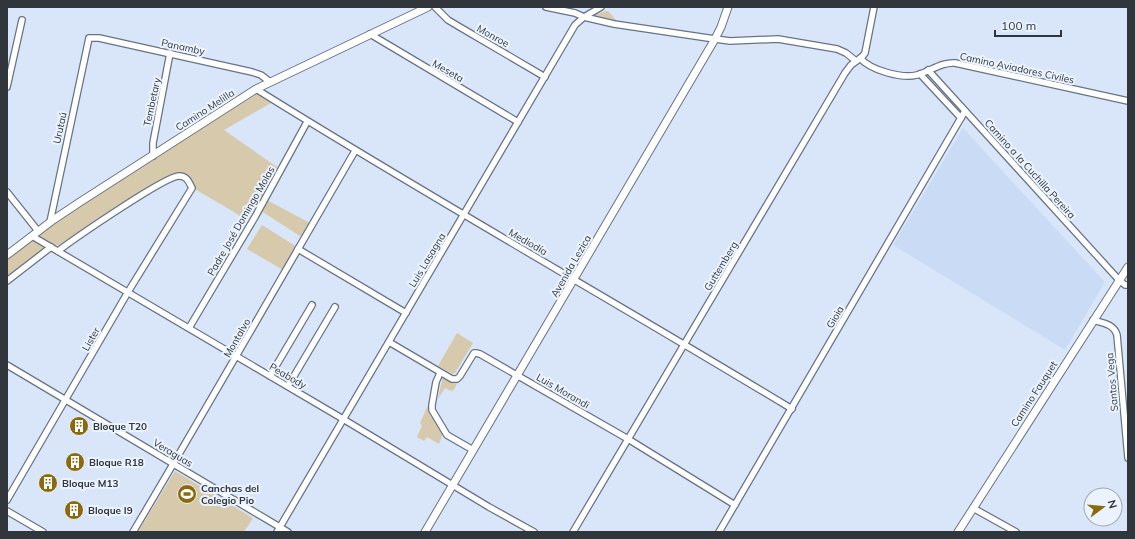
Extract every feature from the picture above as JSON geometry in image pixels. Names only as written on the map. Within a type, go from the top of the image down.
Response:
[{"type":"street","name":"Camino Melilla","points":[[7,254],[50,222],[256,89],[428,7]]},
{"type":"street","name":"Monroe","points":[[435,7],[448,20],[545,76]]},
{"type":"street","name":"Camino Aviadores Civiles","points":[[546,7],[575,13],[584,17],[614,24],[715,39],[736,42],[778,39],[836,49],[858,59],[867,65],[883,71],[908,76],[920,74],[945,63],[955,63],[1128,101]]},
{"type":"street","name":"Luis Lasagna","points":[[278,529],[575,26],[584,17],[601,7]]},
{"type":"street","name":"Avenida Lezica","points":[[425,532],[715,39],[728,7]]},
{"type":"street","name":"Guttemberg","points":[[573,532],[845,73],[850,65],[858,59],[866,49],[874,7]]},
{"type":"street","points":[[7,88],[22,20]]},
{"type":"street","name":"Meseta","points":[[370,34],[518,122]]},
{"type":"street","name":"Panamby","points":[[89,38],[99,38],[252,72],[261,75],[270,82]]},
{"type":"street","name":"Urutaú","points":[[50,222],[89,38]]},
{"type":"street","name":"Tembetary","points":[[153,156],[153,142],[170,53]]},
{"type":"street","name":"Camino a la Cuchilla Pereira","points":[[928,70],[1119,280],[1128,285]]},
{"type":"street","points":[[920,74],[961,118]]},
{"type":"street","name":"Mediodía","points":[[256,89],[355,151],[575,279],[792,409]]},
{"type":"street","name":"Gioia","points":[[719,532],[965,111]]},
{"type":"street","name":"Padre José Domingo Molas","points":[[189,328],[255,217],[307,122]]},
{"type":"street","name":"Montalvo","points":[[133,532],[237,356],[355,151]]},
{"type":"street","name":"Lister","points":[[7,500],[66,401],[128,292],[192,188],[190,183],[184,177],[177,176],[160,184],[58,251]]},
{"type":"street","points":[[7,192],[35,234]]},
{"type":"street","name":"Peabody","points":[[35,234],[58,251],[453,484],[489,507],[534,532]]},
{"type":"street","points":[[7,281],[52,247]]},
{"type":"street","points":[[298,250],[406,313]]},
{"type":"street","name":"Camino Fauquet","points":[[958,532],[1128,266]]},
{"type":"street","points":[[270,376],[312,305]]},
{"type":"street","points":[[288,386],[335,307]]},
{"type":"street","name":"Santos Vega","points":[[1093,320],[1112,327],[1117,335],[1128,458]]},
{"type":"street","name":"Luis Morandi","points":[[389,342],[452,379],[457,378],[476,352],[628,439],[735,505]]},
{"type":"street","name":"Veraguas","points":[[7,366],[174,464],[278,529],[288,532]]},
{"type":"street","points":[[440,373],[436,382],[432,410],[447,435],[473,450]]},
{"type":"street","points":[[973,508],[1016,532]]},
{"type":"street","points":[[7,511],[43,532]]},
{"type":"shaded area","points":[[608,11],[617,21],[592,16]]},
{"type":"shaded area","points":[[256,93],[271,103],[224,130],[277,167],[263,198],[310,223],[303,238],[255,207],[247,221],[193,188],[178,174],[170,175],[59,245],[54,245],[38,235],[39,232]]},
{"type":"shaded area","points":[[963,128],[1105,282],[1065,350],[893,245]]},
{"type":"shaded area","points":[[262,225],[297,247],[283,270],[247,249]]},
{"type":"shaded area","points":[[33,239],[44,246],[44,250],[7,278],[7,256]]},
{"type":"shaded area","points":[[457,333],[473,343],[453,374],[438,366]]},
{"type":"shaded area","points":[[443,376],[458,381],[454,390],[451,391],[445,388],[438,399]]},
{"type":"shaded area","points":[[428,405],[443,433],[439,444],[427,437],[424,441],[417,437],[422,426],[420,423]]},
{"type":"shaded area","name":"Canchas del Colegio Pio","points":[[175,471],[253,518],[244,532],[138,532]]},
{"type":"place","name":"Bloque T20","points":[[79,426]]},
{"type":"place","name":"Bloque R18","points":[[75,462]]},
{"type":"place","name":"Bloque M13","points":[[48,483]]},
{"type":"place","name":"Canchas del Colegio Pio","points":[[187,494]]},
{"type":"place","name":"Bloque I9","points":[[74,510]]}]
